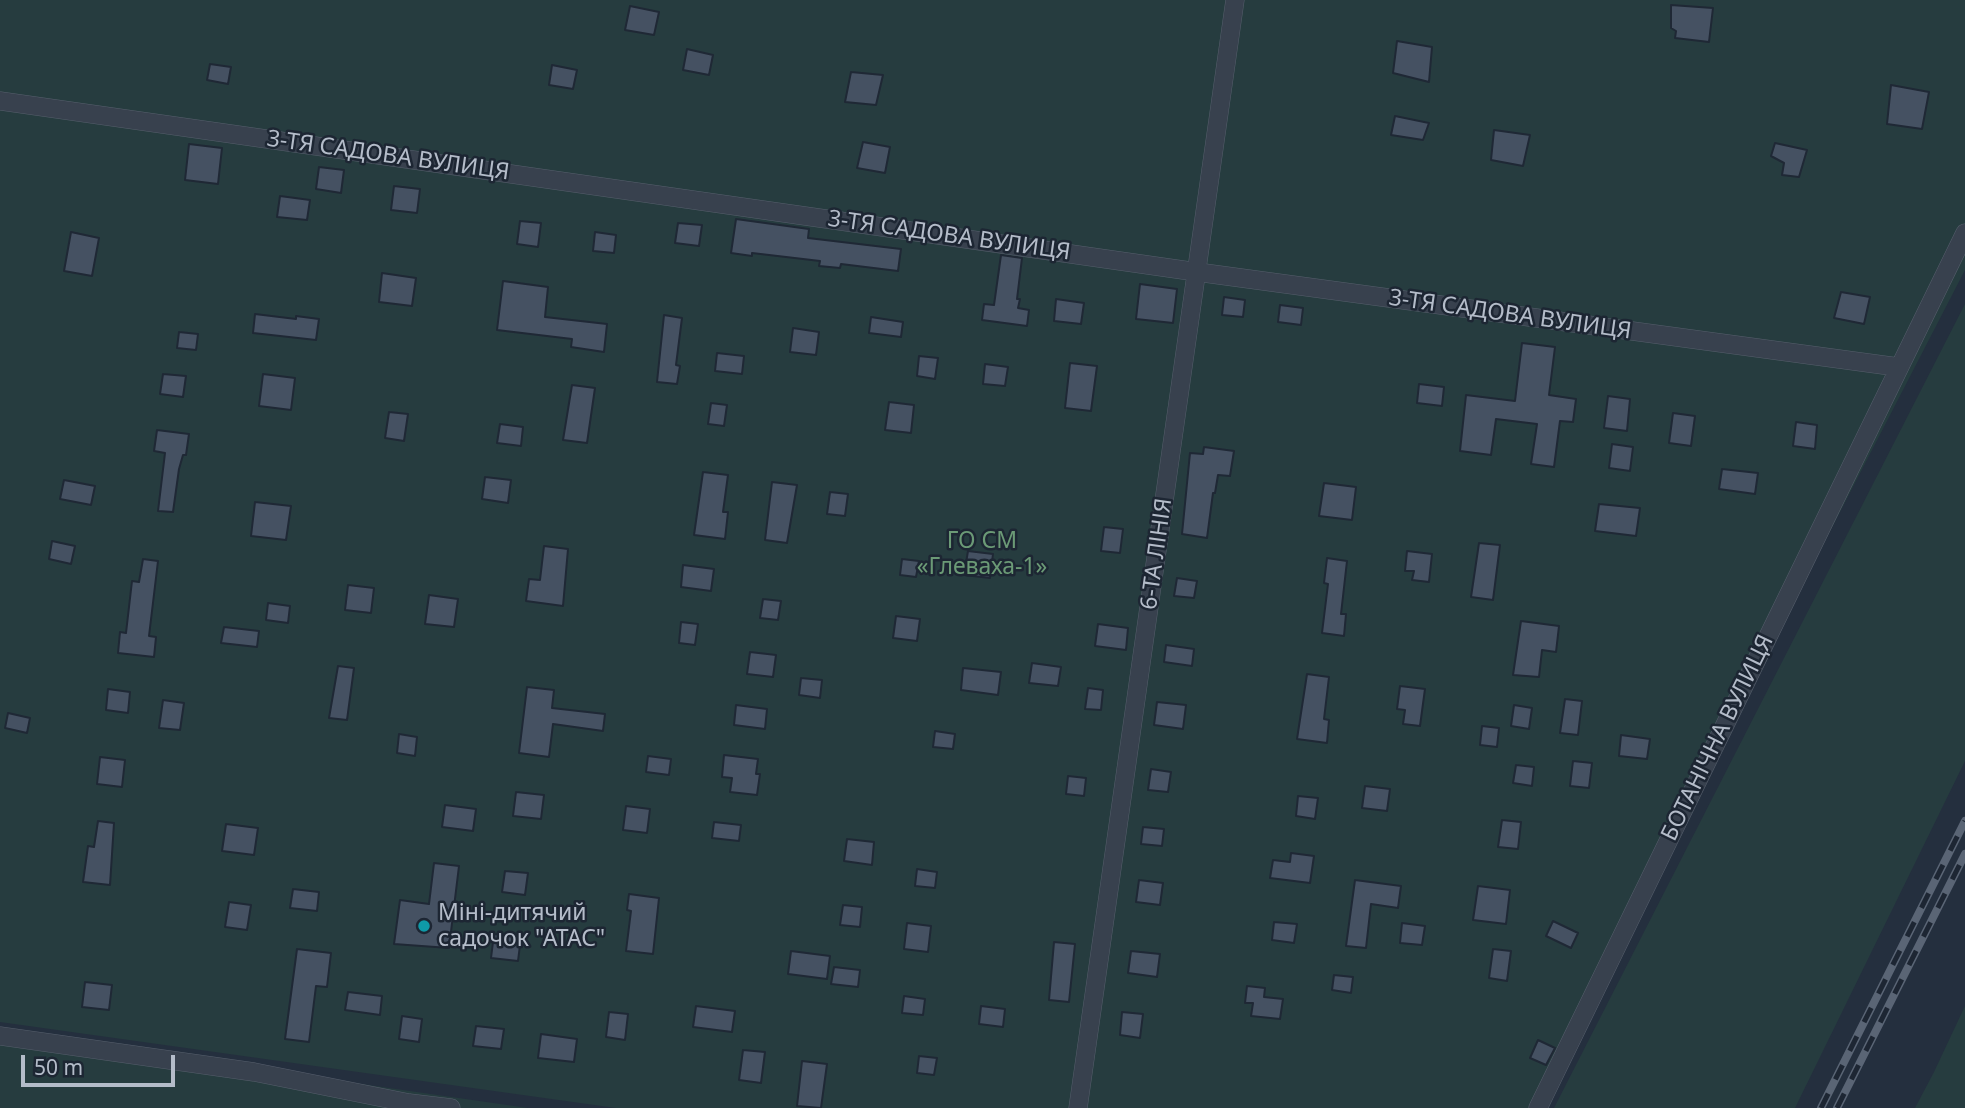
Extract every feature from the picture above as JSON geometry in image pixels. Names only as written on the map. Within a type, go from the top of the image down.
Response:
[{"type":"street","name":"6-ТА ЛІНІЯ","points":[[1078,1108],[1235,0]]},
{"type":"street","name":"3-ТЯ САДОВА ВУЛИЦЯ","points":[[0,101],[1197,272],[1898,367]]},
{"type":"street","name":"БОТАНІЧНА ВУЛИЦЯ","points":[[1538,1108],[1965,233]]},
{"type":"street","points":[[0,1036],[254,1072],[409,1103],[451,1108]]},
{"type":"green space","name":"ГО СМ «Глеваха-1»","points":[[0,0],[1965,0],[1965,270],[1532,1108],[616,1108],[0,1022]]},
{"type":"green space","points":[[1965,304],[1965,761],[1795,1108],[1554,1108]]},
{"type":"green space","points":[[1965,1006],[1965,1108],[1915,1108],[1934,1072]]},
{"type":"green space","points":[[0,1032],[528,1108],[0,1108]]},
{"type":"building","points":[[1671,5],[1713,8],[1709,42],[1675,38],[1676,31],[1671,28]]},
{"type":"building","points":[[630,6],[659,12],[654,35],[625,30]]},
{"type":"building","points":[[1397,41],[1432,47],[1429,82],[1393,73]]},
{"type":"building","points":[[687,49],[713,55],[709,75],[683,70]]},
{"type":"building","points":[[210,64],[231,67],[228,84],[207,80]]},
{"type":"building","points":[[552,65],[577,70],[573,89],[549,85]]},
{"type":"building","points":[[851,72],[883,75],[876,105],[845,102]]},
{"type":"building","points":[[1891,85],[1929,92],[1922,129],[1887,124]]},
{"type":"building","points":[[1395,116],[1429,123],[1423,140],[1391,135]]},
{"type":"building","points":[[1494,130],[1530,135],[1523,166],[1491,160]]},
{"type":"building","points":[[863,142],[890,147],[885,173],[857,168]]},
{"type":"building","points":[[1775,143],[1807,150],[1799,177],[1782,175],[1784,163],[1771,156]]},
{"type":"building","points":[[189,144],[222,148],[218,184],[185,180]]},
{"type":"building","points":[[319,167],[344,170],[341,193],[316,189]]},
{"type":"building","points":[[394,186],[420,189],[417,213],[391,210]]},
{"type":"building","points":[[280,196],[310,200],[307,220],[277,217]]},
{"type":"building","points":[[736,219],[809,229],[808,238],[901,249],[898,271],[841,264],[840,268],[819,266],[820,261],[731,253]]},
{"type":"building","points":[[520,221],[541,223],[538,247],[517,244]]},
{"type":"building","points":[[678,223],[702,225],[699,246],[675,243]]},
{"type":"building","points":[[71,232],[99,238],[92,276],[64,271]]},
{"type":"building","points":[[595,232],[616,235],[614,253],[593,251]]},
{"type":"building","points":[[1001,255],[1022,258],[1017,299],[1020,299],[1018,308],[1029,310],[1027,326],[982,320],[984,304],[994,305]]},
{"type":"building","points":[[382,273],[416,278],[412,306],[379,302]]},
{"type":"building","points":[[503,281],[548,287],[545,317],[607,324],[604,352],[571,347],[572,339],[497,330]]},
{"type":"building","points":[[1140,284],[1177,289],[1173,323],[1136,319]]},
{"type":"building","points":[[1841,292],[1870,297],[1864,324],[1834,318]]},
{"type":"building","points":[[1224,297],[1245,300],[1243,317],[1222,315]]},
{"type":"building","points":[[1056,299],[1084,303],[1081,324],[1054,321]]},
{"type":"building","points":[[1280,305],[1303,308],[1301,325],[1278,322]]},
{"type":"building","points":[[255,314],[319,319],[316,340],[253,333]]},
{"type":"building","points":[[664,315],[682,318],[676,365],[680,366],[677,384],[657,382]]},
{"type":"building","points":[[871,317],[903,322],[901,337],[869,333]]},
{"type":"building","points":[[793,328],[819,332],[816,355],[790,352]]},
{"type":"building","points":[[179,332],[198,334],[196,350],[177,348]]},
{"type":"building","points":[[1522,343],[1555,347],[1549,395],[1576,399],[1573,422],[1560,421],[1554,467],[1531,464],[1537,424],[1496,419],[1491,455],[1460,451],[1466,395],[1515,401]]},
{"type":"building","points":[[717,353],[744,356],[742,374],[715,371]]},
{"type":"building","points":[[919,356],[938,358],[935,379],[917,376]]},
{"type":"building","points":[[1070,363],[1097,366],[1091,411],[1065,408]]},
{"type":"building","points":[[985,364],[1008,367],[1005,386],[983,384]]},
{"type":"building","points":[[163,374],[186,376],[183,397],[160,394]]},
{"type":"building","points":[[263,374],[295,378],[291,410],[259,406]]},
{"type":"building","points":[[1419,384],[1444,387],[1442,406],[1417,403]]},
{"type":"building","points":[[572,385],[595,388],[587,443],[563,440]]},
{"type":"building","points":[[1608,396],[1630,399],[1627,431],[1604,428]]},
{"type":"building","points":[[889,402],[914,405],[911,433],[885,430]]},
{"type":"building","points":[[711,403],[727,405],[724,426],[708,424]]},
{"type":"building","points":[[389,412],[408,414],[404,441],[385,438]]},
{"type":"building","points":[[1673,413],[1695,416],[1691,446],[1669,443]]},
{"type":"building","points":[[1796,422],[1817,425],[1815,449],[1793,446]]},
{"type":"building","points":[[500,424],[523,427],[521,446],[497,443]]},
{"type":"building","points":[[157,430],[189,434],[186,455],[183,455],[179,469],[173,512],[158,511],[165,453],[154,451]]},
{"type":"building","points":[[1612,444],[1633,447],[1630,471],[1609,468]]},
{"type":"building","points":[[1204,447],[1234,451],[1230,476],[1218,475],[1207,538],[1182,534],[1190,453],[1203,454]]},
{"type":"building","points":[[1722,469],[1758,473],[1755,494],[1719,489]]},
{"type":"building","points":[[703,472],[728,475],[723,512],[728,512],[725,539],[694,535]]},
{"type":"building","points":[[485,477],[511,480],[508,503],[482,499]]},
{"type":"building","points":[[64,480],[95,486],[91,505],[60,499]]},
{"type":"building","points":[[772,482],[797,485],[787,543],[765,540]]},
{"type":"building","points":[[1324,483],[1356,487],[1352,520],[1319,516]]},
{"type":"building","points":[[830,492],[848,494],[845,516],[827,514]]},
{"type":"building","points":[[255,502],[291,506],[286,540],[251,536]]},
{"type":"building","points":[[1599,504],[1640,508],[1636,536],[1595,531]]},
{"type":"building","points":[[1104,527],[1123,529],[1120,553],[1101,551]]},
{"type":"building","points":[[52,541],[75,546],[71,564],[49,559]]},
{"type":"building","points":[[1479,543],[1500,545],[1493,600],[1471,597]]},
{"type":"building","points":[[544,546],[568,549],[563,606],[526,601],[529,579],[540,580]]},
{"type":"building","points":[[968,551],[993,554],[990,578],[964,575]]},
{"type":"building","points":[[1407,551],[1432,554],[1429,582],[1412,580],[1414,571],[1405,571]]},
{"type":"building","points":[[1327,558],[1347,561],[1341,614],[1346,614],[1344,636],[1322,633],[1328,584],[1324,583]]},
{"type":"building","points":[[143,559],[158,561],[149,636],[156,637],[154,657],[118,653],[120,632],[126,633],[132,581],[139,582]]},
{"type":"building","points":[[902,559],[919,561],[916,577],[900,575]]},
{"type":"building","points":[[683,565],[714,569],[711,591],[681,587]]},
{"type":"building","points":[[1177,578],[1197,581],[1194,598],[1174,596]]},
{"type":"building","points":[[348,585],[374,588],[371,613],[345,610]]},
{"type":"building","points":[[429,595],[458,599],[454,627],[425,624]]},
{"type":"building","points":[[763,599],[781,601],[778,620],[760,618]]},
{"type":"building","points":[[268,603],[290,606],[288,623],[266,620]]},
{"type":"building","points":[[896,616],[920,619],[917,641],[893,638]]},
{"type":"building","points":[[1521,621],[1559,626],[1556,652],[1542,650],[1539,677],[1513,675]]},
{"type":"building","points":[[681,622],[698,624],[695,645],[679,643]]},
{"type":"building","points":[[1098,624],[1128,628],[1126,650],[1095,646]]},
{"type":"building","points":[[224,627],[259,631],[257,647],[221,643]]},
{"type":"building","points":[[1166,645],[1194,649],[1192,666],[1164,662]]},
{"type":"building","points":[[750,652],[776,655],[773,677],[747,674]]},
{"type":"building","points":[[1032,663],[1061,667],[1058,686],[1029,683]]},
{"type":"building","points":[[338,666],[354,668],[347,720],[329,718]]},
{"type":"building","points":[[963,668],[1001,672],[998,695],[961,690]]},
{"type":"building","points":[[1307,674],[1329,677],[1324,719],[1329,720],[1327,743],[1297,739]]},
{"type":"building","points":[[801,678],[822,680],[820,698],[799,695]]},
{"type":"building","points":[[1400,686],[1425,689],[1420,726],[1403,724],[1405,710],[1397,709]]},
{"type":"building","points":[[527,687],[554,690],[552,708],[605,714],[603,731],[553,724],[549,757],[519,753]]},
{"type":"building","points":[[1088,688],[1103,690],[1101,710],[1085,709]]},
{"type":"building","points":[[108,689],[130,692],[128,713],[106,710]]},
{"type":"building","points":[[1565,699],[1582,701],[1578,735],[1560,733]]},
{"type":"building","points":[[163,700],[184,703],[180,730],[159,728]]},
{"type":"building","points":[[1157,702],[1186,705],[1183,729],[1154,725]]},
{"type":"building","points":[[736,705],[767,709],[765,729],[734,725]]},
{"type":"building","points":[[1514,705],[1532,708],[1529,729],[1511,726]]},
{"type":"building","points":[[8,713],[30,718],[27,733],[5,728]]},
{"type":"building","points":[[1482,726],[1499,728],[1497,747],[1480,745]]},
{"type":"building","points":[[935,731],[955,734],[953,749],[933,747]]},
{"type":"building","points":[[399,734],[417,737],[415,756],[397,753]]},
{"type":"building","points":[[1621,735],[1650,739],[1647,759],[1619,756]]},
{"type":"building","points":[[724,755],[758,759],[756,774],[760,774],[757,795],[730,792],[732,778],[722,777]]},
{"type":"building","points":[[648,756],[671,759],[669,775],[646,772]]},
{"type":"building","points":[[100,757],[125,760],[122,787],[97,784]]},
{"type":"building","points":[[1573,761],[1592,763],[1589,788],[1570,786]]},
{"type":"building","points":[[1516,765],[1534,767],[1532,786],[1513,783]]},
{"type":"building","points":[[1151,769],[1171,772],[1168,792],[1148,790]]},
{"type":"building","points":[[1068,776],[1086,778],[1084,796],[1066,794]]},
{"type":"building","points":[[1365,786],[1390,789],[1387,811],[1362,808]]},
{"type":"building","points":[[516,792],[544,795],[541,819],[513,816]]},
{"type":"building","points":[[1298,796],[1318,798],[1315,819],[1296,816]]},
{"type":"building","points":[[445,805],[476,809],[473,831],[442,827]]},
{"type":"building","points":[[626,806],[650,809],[647,833],[623,830]]},
{"type":"building","points":[[1502,820],[1521,822],[1518,849],[1498,847]]},
{"type":"building","points":[[98,821],[114,823],[110,885],[83,882],[88,846],[94,847]]},
{"type":"building","points":[[714,822],[741,825],[739,841],[712,838]]},
{"type":"building","points":[[226,824],[258,828],[254,855],[222,851]]},
{"type":"building","points":[[1143,827],[1164,829],[1162,846],[1141,844]]},
{"type":"building","points":[[847,839],[874,842],[872,865],[844,861]]},
{"type":"building","points":[[1291,853],[1314,856],[1310,883],[1270,878],[1273,860],[1290,862]]},
{"type":"building","name":"Міні-дитячий садочок \"АТАС\"","points":[[434,863],[459,866],[449,948],[394,944],[400,900],[429,904]]},
{"type":"building","points":[[917,869],[937,872],[935,888],[915,886]]},
{"type":"building","points":[[505,871],[528,873],[525,895],[502,892]]},
{"type":"building","points":[[1139,880],[1163,883],[1160,905],[1136,902]]},
{"type":"building","points":[[1355,880],[1401,886],[1398,908],[1371,904],[1366,948],[1346,946]]},
{"type":"building","points":[[1478,886],[1510,890],[1506,924],[1473,920]]},
{"type":"building","points":[[293,889],[319,892],[317,911],[290,908]]},
{"type":"building","points":[[629,894],[659,898],[653,954],[626,951],[631,911],[627,910]]},
{"type":"building","points":[[229,902],[251,905],[247,930],[225,927]]},
{"type":"building","points":[[843,905],[862,907],[860,927],[840,925]]},
{"type":"building","points":[[1553,921],[1578,933],[1571,948],[1546,936]]},
{"type":"building","points":[[1274,922],[1297,924],[1294,943],[1272,940]]},
{"type":"building","points":[[907,923],[931,926],[928,952],[904,949]]},
{"type":"building","points":[[1402,923],[1425,926],[1422,945],[1400,943]]},
{"type":"building","points":[[494,934],[521,937],[518,961],[491,958]]},
{"type":"building","points":[[1054,942],[1075,944],[1069,1002],[1049,1000]]},
{"type":"building","points":[[297,949],[331,953],[327,987],[316,986],[309,1042],[285,1039]]},
{"type":"building","points":[[1493,949],[1511,951],[1507,981],[1489,978]]},
{"type":"building","points":[[791,951],[830,956],[827,979],[788,974]]},
{"type":"building","points":[[1131,951],[1160,954],[1157,977],[1128,973]]},
{"type":"building","points":[[834,967],[860,970],[858,987],[831,984]]},
{"type":"building","points":[[1334,975],[1353,977],[1351,993],[1332,990]]},
{"type":"building","points":[[85,982],[112,985],[109,1010],[82,1007]]},
{"type":"building","points":[[1247,986],[1265,988],[1264,997],[1283,999],[1280,1019],[1251,1016],[1253,1003],[1245,1003]]},
{"type":"building","points":[[348,992],[382,996],[380,1015],[345,1010]]},
{"type":"building","points":[[904,996],[925,999],[923,1015],[902,1013]]},
{"type":"building","points":[[696,1006],[735,1011],[732,1032],[693,1027]]},
{"type":"building","points":[[981,1006],[1005,1009],[1003,1027],[979,1024]]},
{"type":"building","points":[[609,1012],[628,1014],[625,1040],[606,1037]]},
{"type":"building","points":[[1122,1012],[1143,1014],[1140,1038],[1120,1035]]},
{"type":"building","points":[[402,1016],[422,1019],[419,1042],[399,1039]]},
{"type":"building","points":[[476,1026],[504,1029],[501,1049],[473,1046]]},
{"type":"building","points":[[541,1034],[577,1039],[574,1062],[538,1058]]},
{"type":"building","points":[[1538,1040],[1555,1048],[1546,1065],[1530,1058]]},
{"type":"building","points":[[743,1050],[765,1052],[761,1083],[739,1080]]},
{"type":"building","points":[[919,1056],[937,1058],[934,1075],[917,1073]]},
{"type":"building","points":[[802,1061],[827,1064],[821,1108],[797,1106]]},
{"type":"railway","points":[[1821,1108],[1965,821]]},
{"type":"railway","points":[[1837,1108],[1965,854]]},
{"type":"place","name":"Міні-дитячий садочок \"АТАС\"","points":[[424,926]]}]
